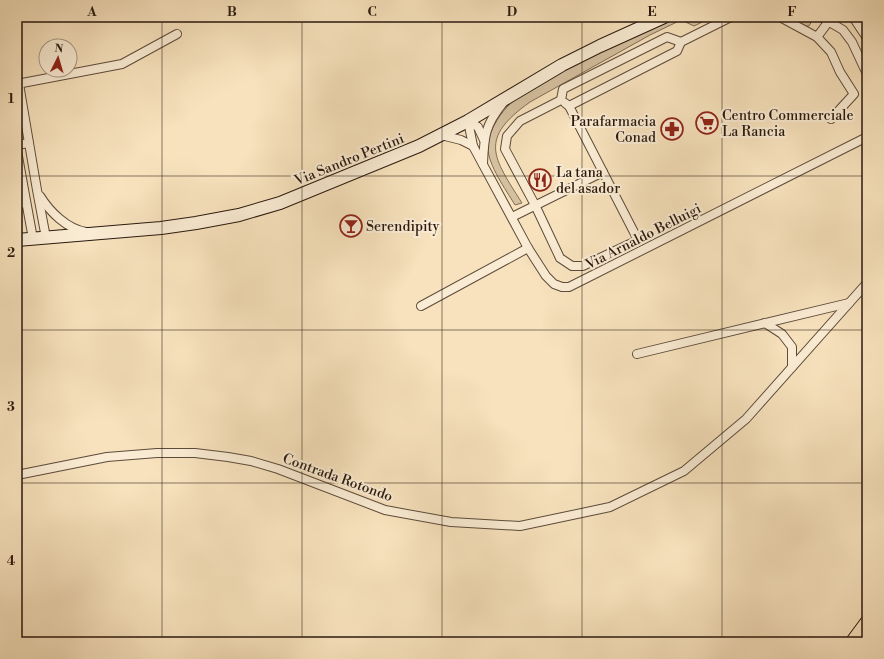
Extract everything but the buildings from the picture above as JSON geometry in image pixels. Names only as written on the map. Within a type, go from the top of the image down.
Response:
[{"type":"highway","points":[[853,642],[867,623]]},
{"type":"main road","name":"Via Sandro Pertini","points":[[17,240],[98,234],[196,224],[246,213],[280,202],[419,146],[468,121],[562,65],[664,17]]},
{"type":"street","points":[[569,106],[677,51],[681,42],[731,17]]},
{"type":"street","points":[[780,17],[817,36],[831,52],[840,72],[854,94],[831,119]]},
{"type":"street","points":[[853,17],[867,38]]},
{"type":"street","points":[[817,36],[828,18],[843,30],[852,42],[867,74]]},
{"type":"street","points":[[46,238],[36,190],[18,84],[122,64],[177,34]]},
{"type":"street","points":[[561,100],[563,89],[667,37],[681,42]]},
{"type":"street","points":[[483,165],[484,140],[492,117],[508,98]]},
{"type":"street","points":[[561,100],[569,106],[638,240],[583,266],[572,266],[560,258],[535,204],[505,149],[507,136],[520,121],[561,100]]},
{"type":"street","points":[[468,121],[478,127],[484,140]]},
{"type":"street","name":"Via Arnaldo Belluigi","points":[[468,121],[473,146],[528,248],[546,276],[554,284],[562,287],[569,287],[867,137]]},
{"type":"street","points":[[441,135],[461,140],[473,146]]},
{"type":"street","points":[[17,145],[29,143]]},
{"type":"street","points":[[17,151],[33,239]]},
{"type":"street","points":[[512,217],[535,204],[603,172]]},
{"type":"street","points":[[17,210],[20,204],[23,189]]},
{"type":"street","points":[[36,190],[46,206],[62,221],[81,231],[98,234]]},
{"type":"street","points":[[421,306],[528,248]]},
{"type":"street","name":"Contrada Rotondo","points":[[17,475],[107,457],[157,453],[195,453],[252,461],[278,469],[385,510],[451,522],[520,526],[610,506],[684,471],[746,419],[867,283]]},
{"type":"street","points":[[638,354],[849,303]]},
{"type":"street","points":[[765,323],[782,334],[792,348],[792,367]]},
{"type":"shaded area","points":[[672,17],[713,17],[694,26],[681,20],[650,35],[530,102],[514,115],[503,127],[497,138],[496,149],[498,161],[522,203],[515,205],[494,170],[488,148],[491,131],[503,111],[525,93],[575,63]]},
{"type":"shaded area","points":[[787,17],[805,17],[812,21],[809,26],[803,26]]},
{"type":"place","name":"Centro Commerciale La Rancia","points":[[707,123]]},
{"type":"place","name":"Parafarmacia Conad","points":[[672,129]]},
{"type":"place","name":"La tana del asador","points":[[540,180]]},
{"type":"place","name":"Serendipity","points":[[351,226]]}]
